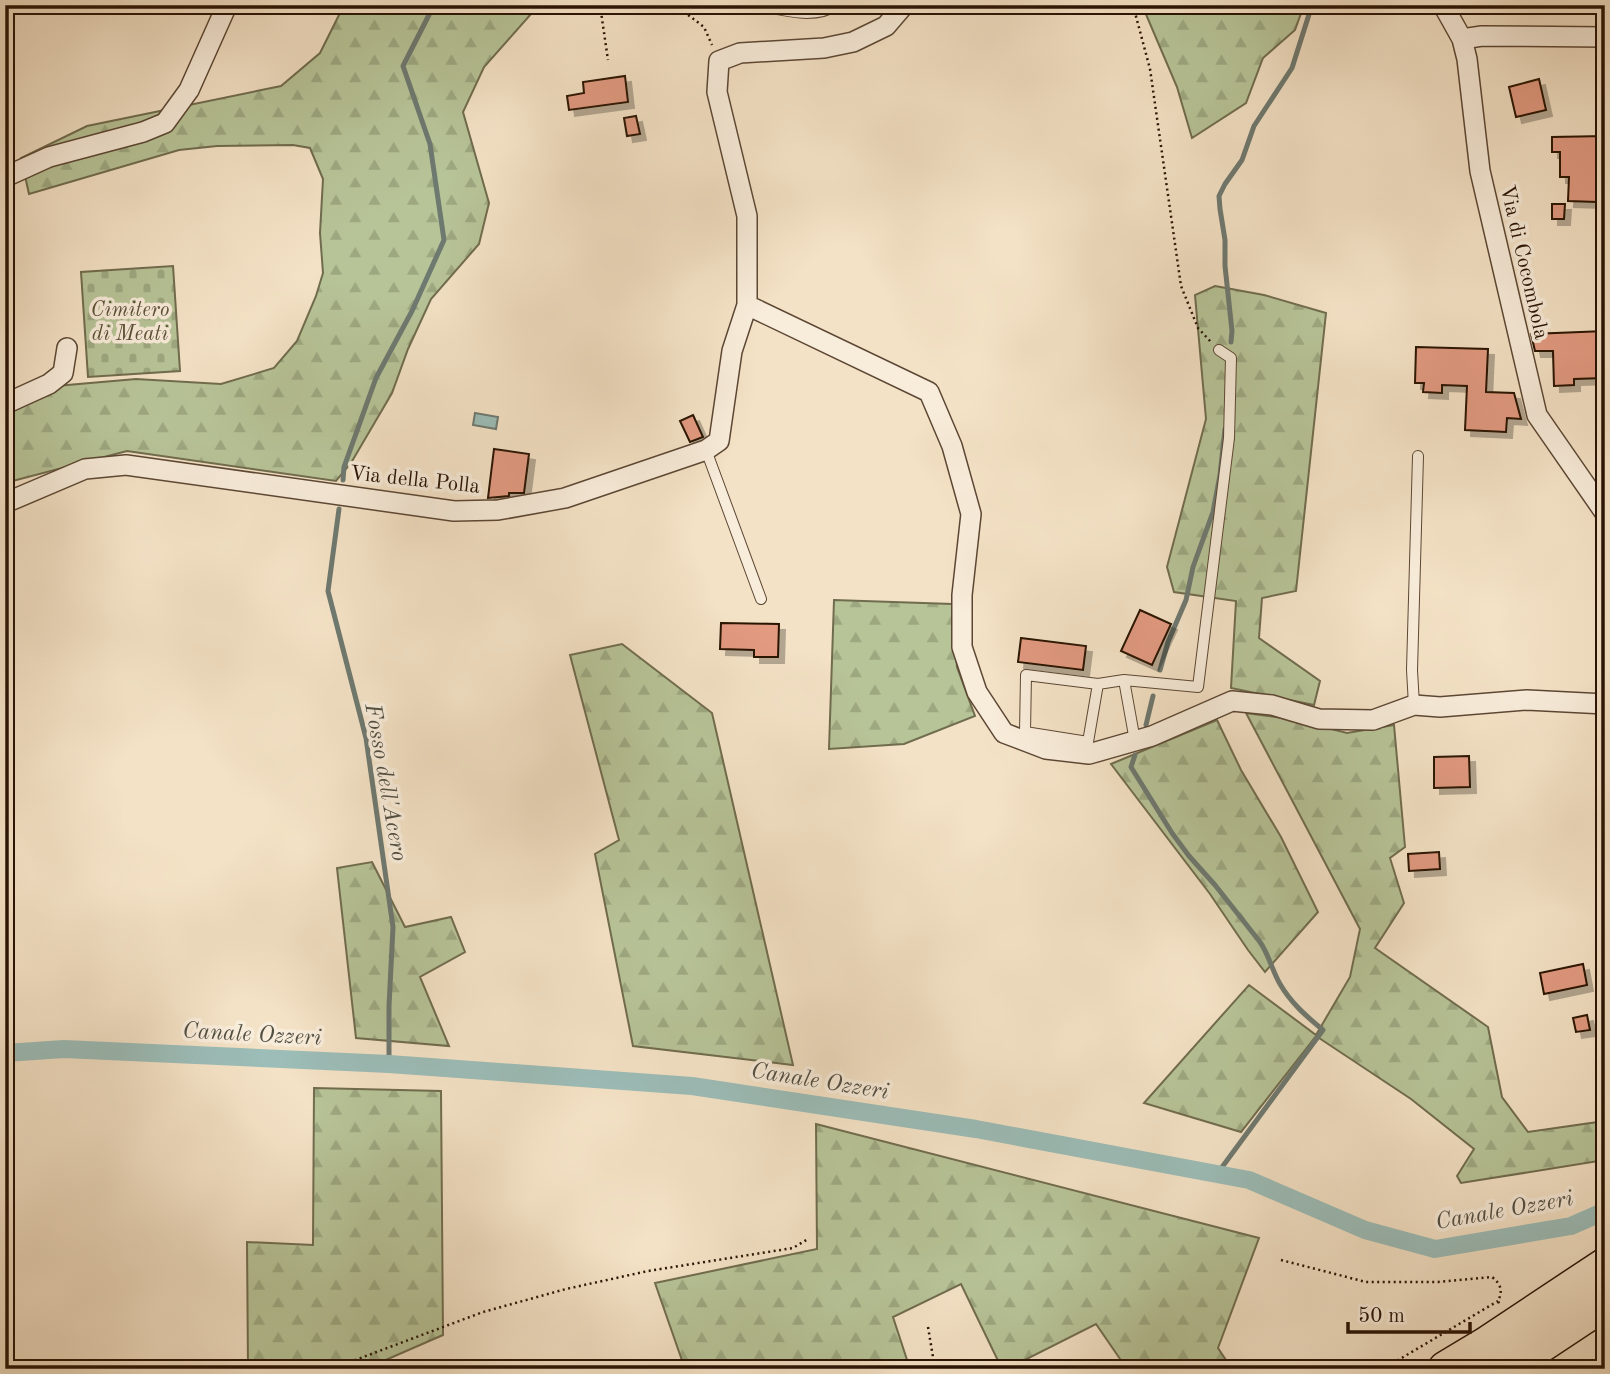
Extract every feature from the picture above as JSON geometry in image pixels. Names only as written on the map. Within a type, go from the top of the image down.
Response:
[{"type":"highway","points":[[1446,1369],[1604,1266]]},
{"type":"highway","points":[[1504,1369],[1605,1302]]},
{"type":"street","points":[[5,177],[49,156],[143,132],[166,123],[189,90],[227,5]]},
{"type":"street","points":[[706,450],[719,441],[732,351],[747,305],[747,216],[717,92],[719,61],[740,53],[824,48],[853,42],[886,26],[904,5]]},
{"type":"street","name":"Via di Cocombola","points":[[1443,5],[1462,39],[1467,59],[1480,171],[1537,415],[1605,513]]},
{"type":"street","points":[[1462,39],[1482,36],[1605,37]]},
{"type":"street","points":[[747,305],[929,392],[952,446],[971,514],[962,595],[962,647],[977,692],[1004,733],[1046,749],[1088,754],[1152,736],[1231,701],[1272,705],[1319,719],[1373,720],[1414,705],[1440,707],[1527,700],[1605,704]]},
{"type":"street","points":[[5,404],[49,384],[63,373],[67,348]]},
{"type":"street","name":"Via della Polla","points":[[5,503],[85,469],[126,465],[454,511],[498,510],[565,498],[706,450]]},
{"type":"lane","points":[[760,5],[789,12],[812,12],[830,9],[836,5]]},
{"type":"lane","points":[[1098,684],[1088,742],[1025,732],[1026,675],[1098,684],[1124,680],[1198,687],[1229,438],[1231,358],[1219,350]]},
{"type":"lane","points":[[706,450],[761,599]]},
{"type":"lane","points":[[1414,705],[1412,670],[1418,456]]},
{"type":"lane","points":[[1124,680],[1135,741]]},
{"type":"path","points":[[600,5],[608,60]]},
{"type":"path","points":[[675,5],[704,27],[719,61]]},
{"type":"path","points":[[1133,5],[1150,69],[1181,286],[1198,328],[1219,350]]},
{"type":"path","points":[[323,1369],[360,1359],[483,1312],[566,1289],[648,1271],[793,1248],[808,1239]]},
{"type":"path","points":[[1281,1260],[1366,1282],[1438,1282],[1492,1277],[1498,1282],[1501,1288],[1497,1301],[1383,1369]]},
{"type":"path","points":[[928,1327],[934,1369]]},
{"type":"path","points":[[5,1367],[11,1369]]},
{"type":"green space","points":[[344,5],[539,5],[484,67],[463,112],[489,203],[479,244],[431,299],[392,393],[351,463],[336,481],[127,451],[5,483],[5,415],[56,386],[136,379],[221,384],[274,368],[297,341],[323,273],[320,233],[323,179],[310,148],[293,145],[217,146],[179,150],[29,194],[21,158],[87,126],[281,86],[320,53]]},
{"type":"green space","points":[[1142,5],[1304,5],[1295,30],[1263,58],[1246,103],[1192,138],[1177,87]]},
{"type":"green space","name":"Cimitero di Meati","points":[[173,266],[180,371],[88,377],[81,272]]},
{"type":"green space","points":[[1215,286],[1264,295],[1326,313],[1296,591],[1262,598],[1259,638],[1320,681],[1314,705],[1231,688],[1236,601],[1174,592],[1167,567],[1206,419],[1195,295]]},
{"type":"green space","points":[[834,600],[952,604],[957,667],[975,716],[904,744],[829,749]]},
{"type":"green space","points":[[622,644],[712,713],[793,1065],[633,1046],[595,854],[619,840],[570,655]]},
{"type":"green space","points":[[1246,713],[1292,719],[1347,733],[1394,725],[1405,847],[1390,858],[1404,903],[1375,948],[1488,1027],[1502,1097],[1528,1132],[1605,1121],[1605,1160],[1461,1183],[1457,1176],[1474,1149],[1411,1099],[1316,1036],[1241,1132],[1144,1103],[1249,985],[1316,1035],[1350,977],[1360,929]]},
{"type":"green space","points":[[1217,720],[1241,770],[1281,837],[1318,912],[1265,972],[1210,894],[1111,764]]},
{"type":"green space","points":[[372,862],[405,927],[451,917],[465,952],[420,977],[449,1046],[356,1038],[337,868]]},
{"type":"green space","points":[[314,1088],[441,1091],[443,1335],[365,1369],[248,1369],[247,1242],[313,1245]]},
{"type":"green space","points":[[816,1124],[1259,1238],[1218,1348],[1232,1369],[1127,1369],[1096,1324],[1007,1369],[1002,1369],[961,1284],[893,1317],[910,1369],[685,1369],[655,1283],[817,1249]]},
{"type":"water","points":[[475,413],[498,417],[496,429],[473,425]]},
{"type":"building","points":[[625,76],[628,102],[569,110],[567,96],[584,93],[583,82]]},
{"type":"building","points":[[1539,79],[1546,110],[1516,117],[1509,87]]},
{"type":"building","points":[[636,116],[640,134],[627,136],[624,118]]},
{"type":"building","points":[[1605,136],[1605,151],[1598,151],[1597,202],[1568,201],[1569,177],[1560,177],[1560,152],[1552,152],[1552,137]]},
{"type":"building","points":[[1552,204],[1565,204],[1564,219],[1552,219]]},
{"type":"building","points":[[1605,331],[1605,378],[1574,379],[1574,385],[1554,386],[1553,351],[1535,351],[1531,334]]},
{"type":"building","points":[[1416,347],[1488,349],[1486,392],[1514,393],[1521,419],[1507,418],[1506,432],[1465,430],[1467,386],[1442,385],[1442,393],[1423,392],[1424,383],[1415,383]]},
{"type":"building","points":[[693,415],[703,437],[690,442],[680,421]]},
{"type":"building","points":[[494,449],[529,454],[524,493],[488,498]]},
{"type":"building","points":[[1140,610],[1171,624],[1152,665],[1121,651]]},
{"type":"building","points":[[721,623],[779,624],[778,657],[754,657],[754,650],[720,649]]},
{"type":"building","points":[[1021,638],[1086,646],[1083,670],[1018,662]]},
{"type":"building","points":[[1469,756],[1470,787],[1434,788],[1434,757]]},
{"type":"building","points":[[1439,852],[1440,869],[1409,871],[1408,854]]},
{"type":"building","points":[[1583,964],[1587,985],[1544,994],[1540,973]]},
{"type":"building","points":[[1587,1015],[1590,1030],[1576,1032],[1573,1018]]},
{"type":"waterway","name":"Fosso dell'Acero","points":[[343,480],[344,467],[376,378],[412,311],[444,240],[430,144],[403,66],[434,5]]},
{"type":"waterway","points":[[1231,342],[1225,240],[1219,196],[1242,160],[1254,126],[1292,68],[1312,5]]},
{"type":"waterway","points":[[1160,670],[1168,642],[1186,600],[1193,567],[1213,512],[1225,429]]},
{"type":"waterway","name":"Fosso dell'Acero","points":[[339,509],[328,591],[366,738],[393,927],[389,1064]]},
{"type":"waterway","points":[[1146,725],[1153,696]]},
{"type":"waterway","points":[[1135,755],[1131,767],[1172,833],[1260,942],[1277,979],[1289,997],[1323,1030],[1217,1174]]},
{"type":"waterway","name":"Canale Ozzeri","points":[[5,1053],[64,1049],[389,1064],[692,1086],[976,1129],[1249,1180],[1365,1230],[1435,1249],[1571,1226],[1605,1211]]}]
